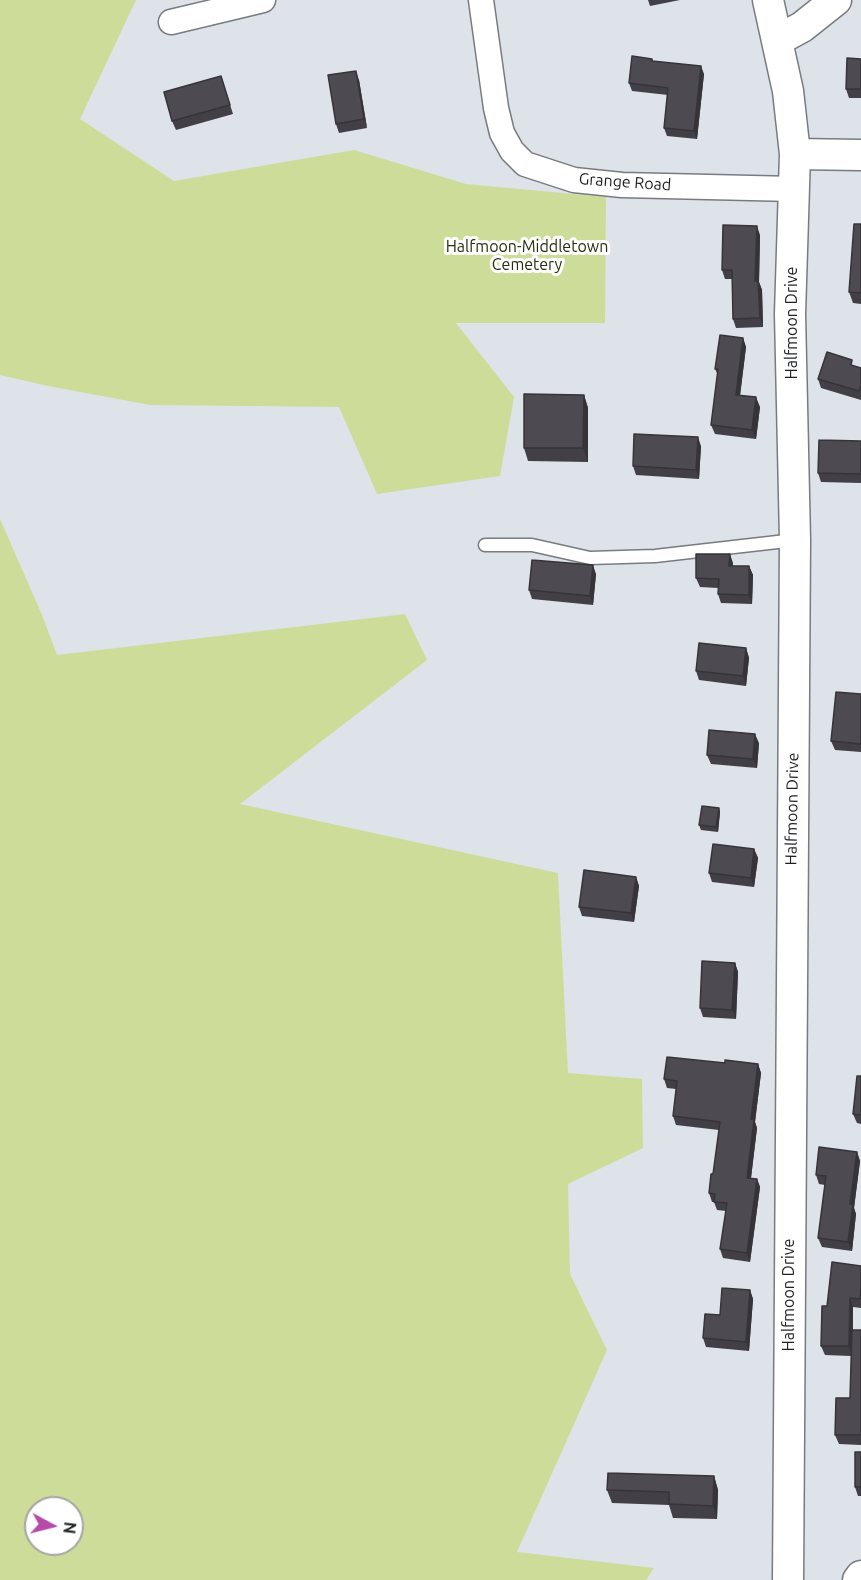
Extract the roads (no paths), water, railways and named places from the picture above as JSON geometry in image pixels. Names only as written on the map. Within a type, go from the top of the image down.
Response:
[{"type":"street","points":[[171,22],[263,0]]},
{"type":"street","name":"Grange Road","points":[[480,0],[496,108],[502,133],[512,151],[525,164],[574,180],[622,185],[794,189]]},
{"type":"street","name":"Halfmoon Drive","points":[[768,0],[789,91],[795,154],[790,314],[795,540],[788,1580]]},
{"type":"street","points":[[778,40],[802,27],[836,0]]},
{"type":"street","points":[[795,154],[861,155]]},
{"type":"street","points":[[858,1580],[861,1576]]},
{"type":"lane","points":[[485,545],[532,545],[590,558],[655,556],[795,540]]},
{"type":"park label","name":"Halfmoon-Middletown Cemetery","points":[[527,256]]}]
